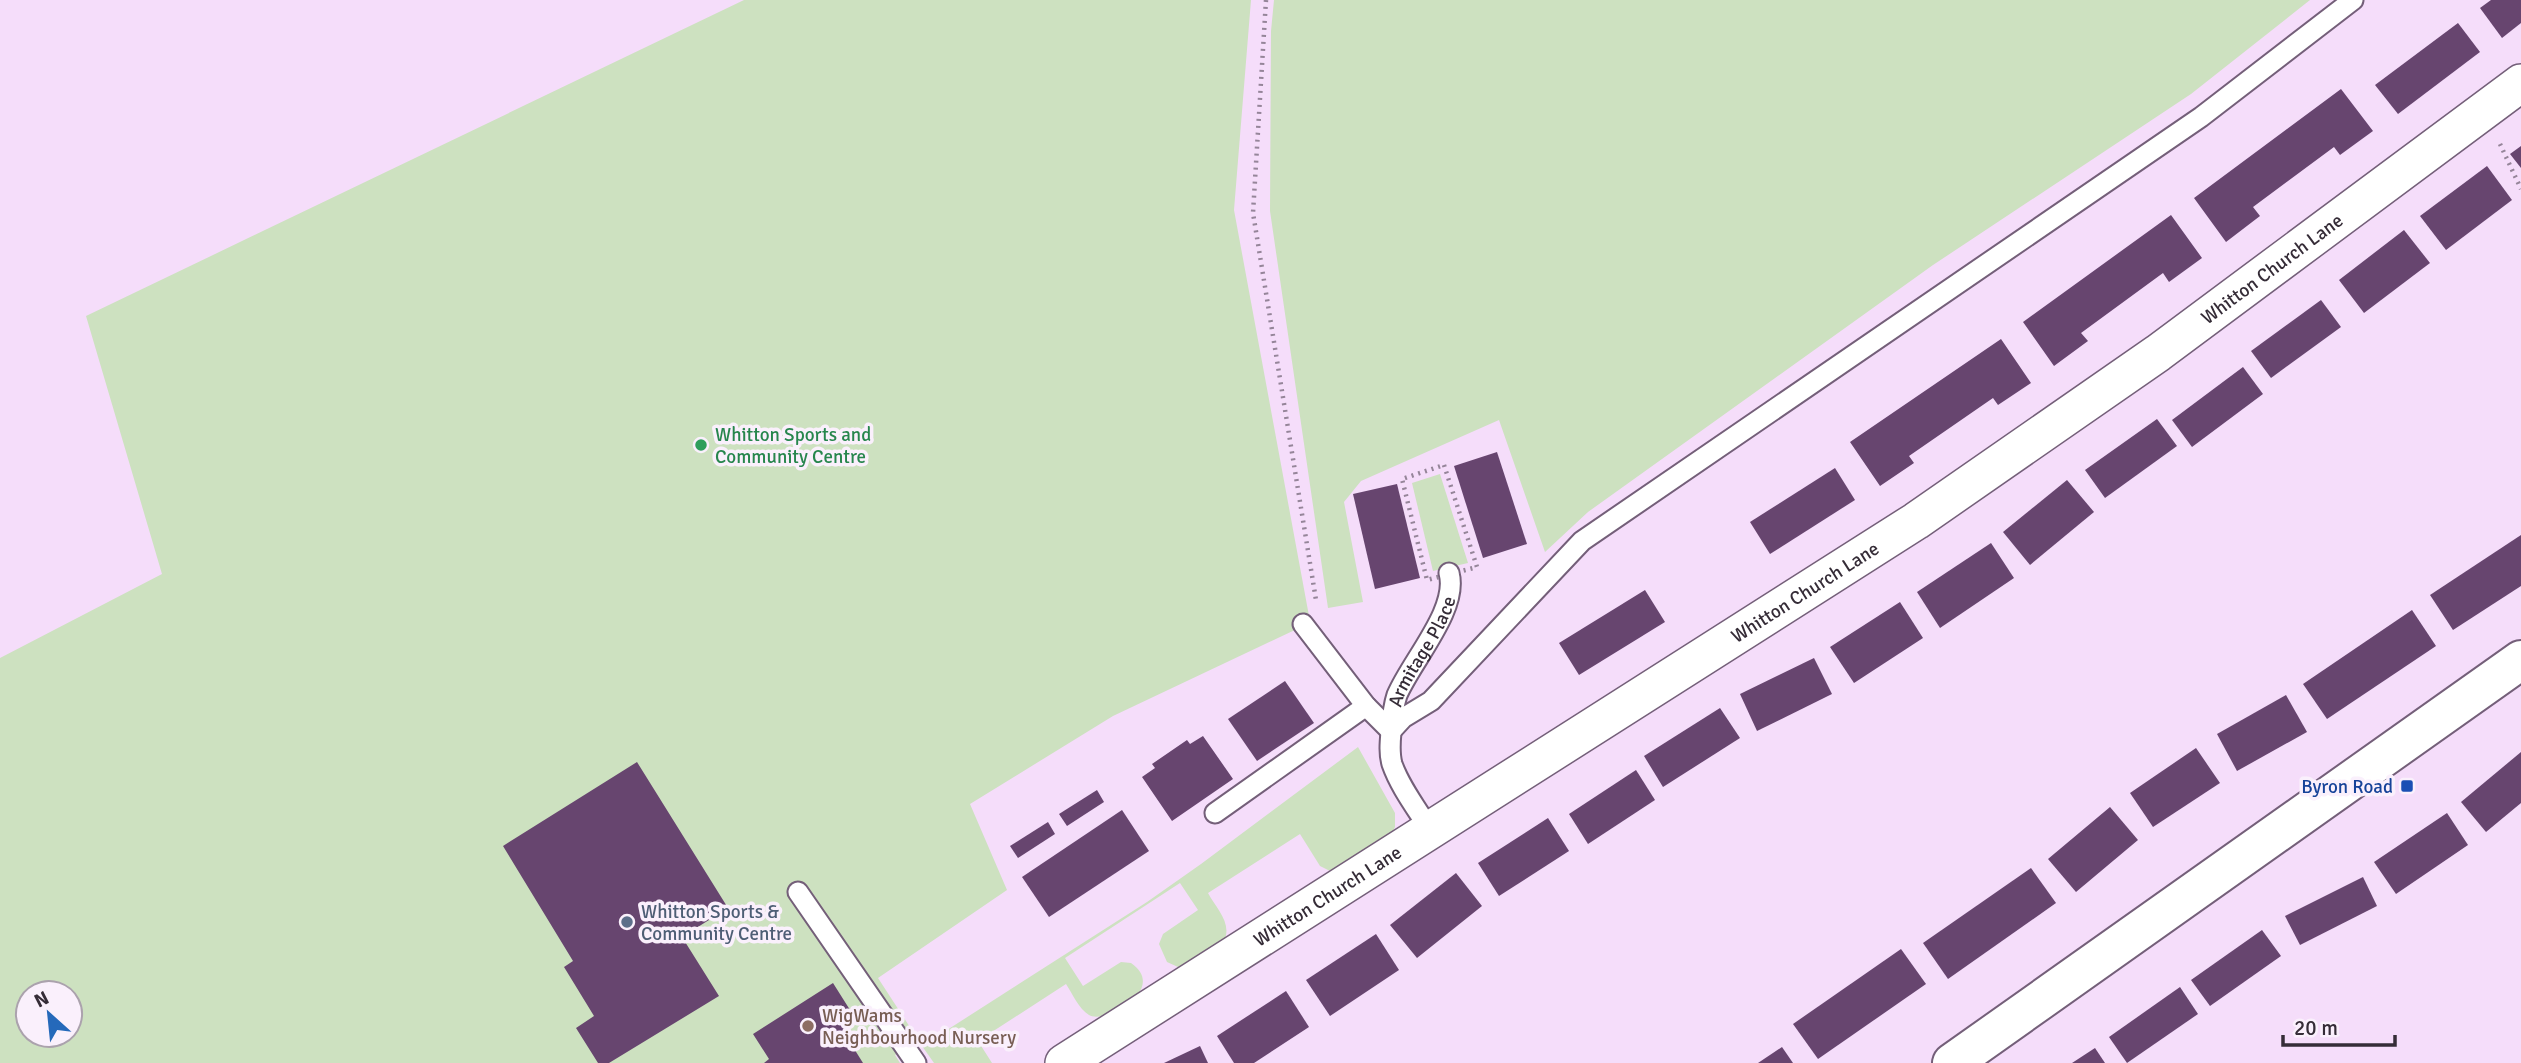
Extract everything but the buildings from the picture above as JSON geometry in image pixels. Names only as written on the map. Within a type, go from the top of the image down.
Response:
[{"type":"street","name":"Whitton Church Lane","points":[[1064,1063],[1916,521],[2158,353],[2521,83]]},
{"type":"street","points":[[1952,1063],[2521,660]]},
{"type":"lane","points":[[1303,624],[1366,706],[1391,731],[1402,718],[1431,701],[1582,541],[2200,117],[2353,0]]},
{"type":"lane","name":"Armitage Place","points":[[1430,830],[1392,764],[1389,748],[1397,696],[1411,666],[1448,605],[1451,582],[1449,573]]},
{"type":"lane","points":[[1215,813],[1366,706]]},
{"type":"lane","points":[[798,892],[916,1063]]},
{"type":"path","points":[[1266,0],[1253,213],[1327,656]]},
{"type":"path","points":[[2481,114],[2491,126],[2521,189]]},
{"type":"path","name":"Armitage Place","points":[[1444,465],[1477,567],[1449,573],[1427,580],[1402,479],[1444,465]]},
{"type":"green space","name":"Whitton Sports and Community Centre","points":[[744,0],[1251,0],[1234,210],[1309,616],[1297,629],[1113,716],[970,804],[1007,890],[878,978],[919,1041],[895,1055],[900,1063],[0,1063],[0,658],[162,574],[86,316]]},
{"type":"green space","points":[[1274,0],[2310,0],[2191,94],[1933,265],[1588,512],[1545,552],[1499,420],[1361,481],[1344,502],[1363,602],[1328,608],[1270,211],[1271,31]]},
{"type":"green space","points":[[1440,474],[1468,563],[1433,571],[1412,483]]},
{"type":"green space","points":[[1358,747],[1395,813],[1395,827],[1391,835],[1332,872],[1320,866],[1300,834],[1208,893],[1223,917],[1226,936],[1223,942],[1178,967],[1167,962],[1159,944],[1163,934],[1198,910],[1180,883],[1065,958],[1083,986],[1121,962],[1131,963],[1141,973],[1143,984],[1139,994],[1130,1002],[1108,1015],[1089,1015],[1066,984],[978,1041],[992,1063],[934,1063],[922,1046],[1147,902]]},
{"type":"place","name":"Whitton Sports and Community Centre","points":[[701,445]]},
{"type":"place","name":"Byron Road","points":[[2407,786]]},
{"type":"place","name":"Whitton Sports & Community Centre","points":[[627,922]]},
{"type":"place","name":"WigWams Neighbourhood Nursery","points":[[808,1026]]}]
